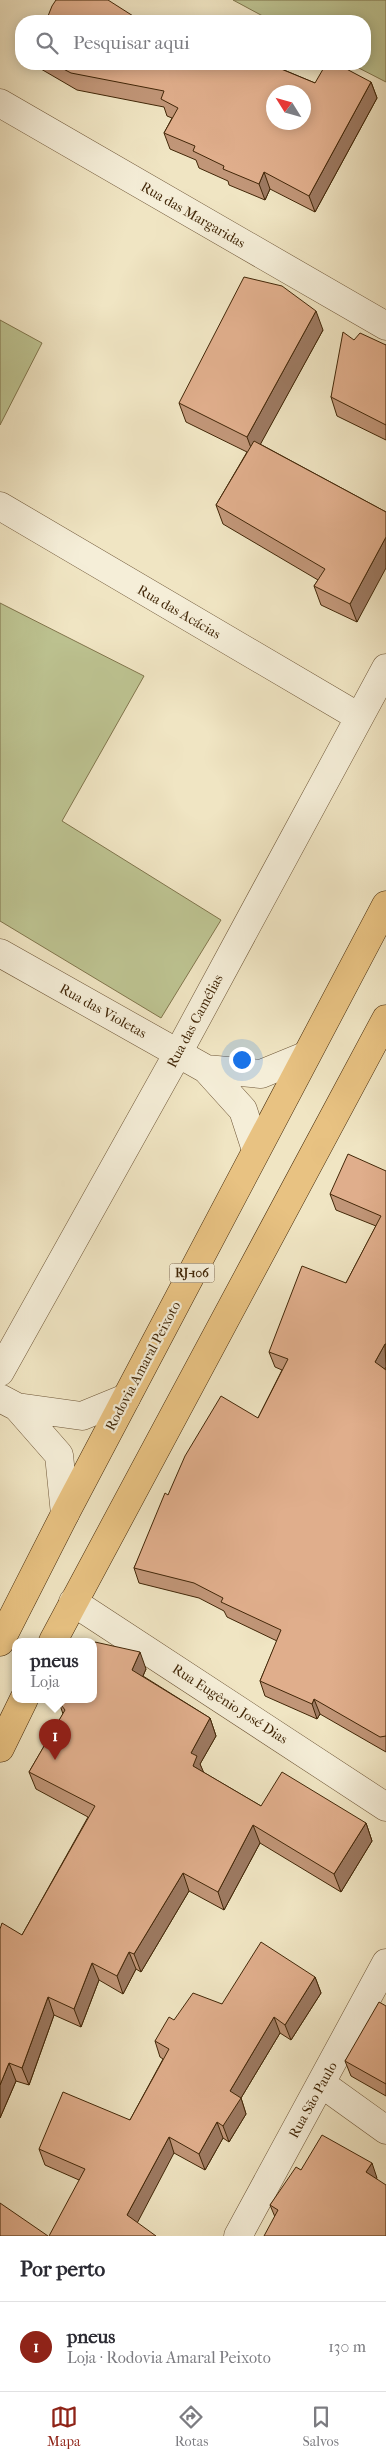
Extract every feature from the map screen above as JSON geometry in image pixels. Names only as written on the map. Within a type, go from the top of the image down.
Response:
[{"type":"highway","name":"Rodovia Amaral Peixoto","points":[[0,1642],[65,1514],[386,905]]},
{"type":"highway","points":[[55,1638],[386,1019]]},
{"type":"highway","points":[[0,1748],[22,1703]]},
{"type":"street","name":"Rua das Margaridas","points":[[0,103],[386,326]]},
{"type":"street","name":"Rua das Acácias","points":[[0,506],[359,717]]},
{"type":"street","name":"Rua das Camélias","points":[[0,1372],[178,1053],[386,668]]},
{"type":"street","name":"Rua das Violetas","points":[[0,954],[206,1069],[243,1110],[256,1150]]},
{"type":"street","name":"Rua das Violetas","points":[[206,1069],[260,1074],[305,1056]]},
{"type":"street","points":[[9,1403],[82,1416],[126,1398]]},
{"type":"street","points":[[9,1403],[59,1455],[65,1514]]},
{"type":"street","name":"Rua Eugênio José Dias","points":[[73,1602],[386,1807]]},
{"type":"street","name":"Rua São Paulo","points":[[238,2236],[386,1963]]},
{"type":"street","points":[[322,2084],[386,2130]]},
{"type":"green space","points":[[233,0],[386,0],[386,82],[363,70],[371,70],[371,15],[261,15]]},
{"type":"green space","points":[[0,320],[42,343],[0,425]]},
{"type":"green space","points":[[0,603],[144,676],[62,821],[221,920],[161,1018],[0,921]]},
{"type":"building","points":[[56,0],[108,0],[132,15],[48,15]]},
{"type":"building","points":[[65,70],[284,70],[315,83],[323,70],[348,70],[371,82],[309,196],[264,172],[259,184],[223,169],[224,166],[193,151],[195,146],[164,133],[178,108],[161,99],[164,91],[71,73]]},
{"type":"building","points":[[244,277],[282,286],[316,311],[247,437],[179,403]]},
{"type":"building","points":[[343,332],[354,340],[360,333],[386,345],[386,425],[331,397]]},
{"type":"building","points":[[254,441],[386,512],[386,537],[350,604],[314,586],[325,569],[216,505]]},
{"type":"building","points":[[348,1154],[386,1171],[386,1344],[375,1362],[386,1370],[386,1736],[380,1737],[314,1699],[312,1704],[260,1681],[281,1630],[221,1602],[223,1598],[194,1583],[134,1568],[165,1493],[168,1495],[185,1456],[221,1396],[258,1418],[288,1359],[269,1352],[302,1266],[346,1283],[381,1216],[330,1194]]},
{"type":"building","points":[[97,1642],[140,1652],[132,1670],[210,1718],[191,1753],[197,1756],[193,1766],[261,1806],[282,1772],[366,1823],[334,1874],[253,1825],[218,1892],[183,1873],[134,1954],[129,1952],[117,1976],[92,1963],[74,2009],[48,1997],[22,2068],[9,2063],[0,2085],[0,1929],[2,1923],[22,1935],[95,1806],[29,1772],[65,1710],[60,1703],[97,1703]]},
{"type":"building","points":[[261,1942],[315,1977],[285,2025],[274,2017],[230,2091],[241,2098],[223,2126],[217,2122],[199,2154],[169,2137],[127,2215],[156,2236],[49,2236],[85,2169],[39,2149],[63,2092],[130,2120],[169,2049],[155,2041],[169,2017],[174,2020],[193,1993],[222,2004]]},
{"type":"building","points":[[379,2002],[386,2006],[386,2084],[345,2061]]},
{"type":"building","points":[[322,2135],[372,2163],[366,2172],[386,2185],[386,2236],[264,2236],[278,2210],[270,2205],[296,2167],[301,2170]]},
{"type":"building","points":[[0,2203],[48,2236],[0,2236]]},
{"type":"place","name":"pneus","points":[[55,1760]]}]
